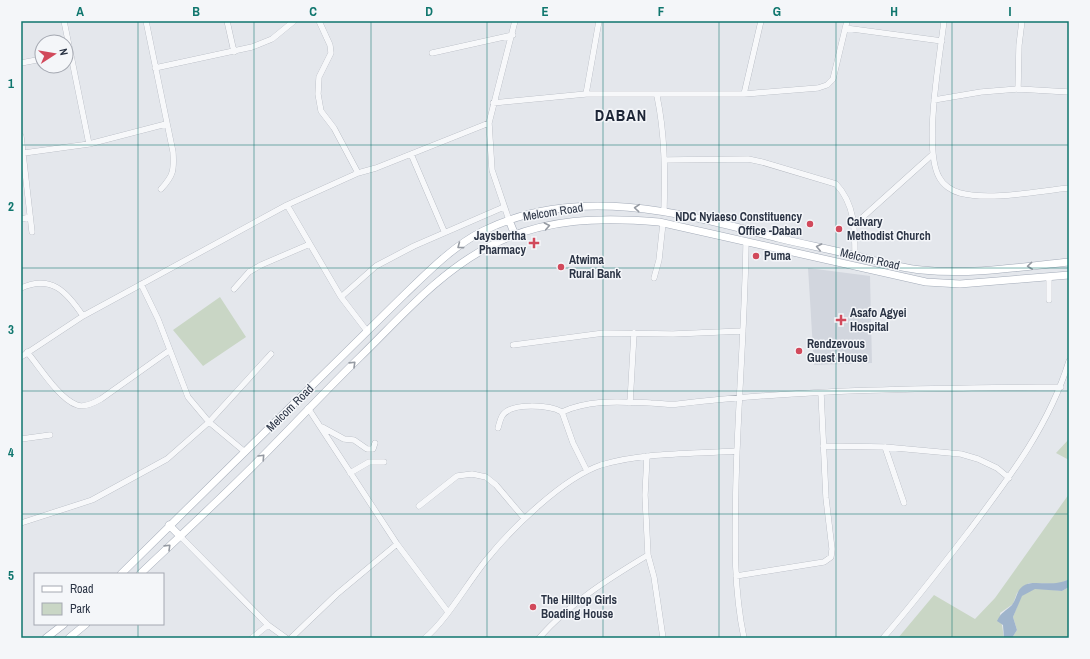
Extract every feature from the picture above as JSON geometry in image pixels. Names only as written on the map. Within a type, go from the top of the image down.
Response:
[{"type":"main road","name":"Melcom Road","points":[[123,573],[169,525],[404,295],[452,252],[483,231],[509,220],[535,213],[590,206],[664,211],[750,230],[891,265],[923,270],[965,272],[1069,262]]},
{"type":"main road","points":[[141,573],[255,464],[308,408],[419,299],[467,261],[492,245],[533,229],[579,220],[625,219],[663,223],[926,282],[960,284],[1069,275]]},
{"type":"main road","points":[[509,220],[516,235]]},
{"type":"main road","points":[[746,242],[750,230]]},
{"type":"main road","points":[[169,525],[180,536]]},
{"type":"main road","points":[[46,638],[63,625]]},
{"type":"main road","points":[[69,638],[85,625]]},
{"type":"street","points":[[64,21],[66,34]]},
{"type":"street","points":[[146,21],[166,124],[173,152],[174,170],[169,180],[160,189]]},
{"type":"street","points":[[227,21],[234,52]]},
{"type":"street","points":[[155,68],[252,47],[272,38],[294,21]]},
{"type":"street","points":[[319,21],[330,45],[331,53],[319,77],[318,94],[321,111],[334,128],[358,173]]},
{"type":"street","points":[[509,220],[492,170],[489,123],[515,21]]},
{"type":"street","points":[[586,94],[599,21]]},
{"type":"street","points":[[744,94],[761,21]]},
{"type":"street","points":[[493,103],[586,94],[657,96],[744,94],[807,90],[830,82],[838,61],[847,21]]},
{"type":"street","points":[[944,21],[934,100],[933,154],[939,178],[944,185],[960,193],[984,196],[1069,188]]},
{"type":"street","points":[[1018,89],[1019,45],[1022,21]]},
{"type":"street","points":[[845,28],[942,41]]},
{"type":"street","points":[[432,53],[512,35]]},
{"type":"street","points":[[21,63],[34,61]]},
{"type":"street","points":[[73,74],[88,144]]},
{"type":"street","points":[[934,100],[981,92],[1018,89],[1069,92]]},
{"type":"street","points":[[657,96],[661,114],[665,160],[664,211]]},
{"type":"street","points":[[21,357],[83,316],[287,205],[358,173],[489,123]]},
{"type":"street","points":[[24,153],[88,144],[166,124]]},
{"type":"street","points":[[21,136],[32,232]]},
{"type":"street","points":[[411,154],[444,232]]},
{"type":"street","points":[[854,225],[933,154]]},
{"type":"street","points":[[665,160],[748,159],[827,180],[836,184],[849,202],[854,225],[855,256]]},
{"type":"street","points":[[287,205],[341,297],[367,331]]},
{"type":"street","points":[[341,297],[376,266],[444,232],[504,207]]},
{"type":"street","points":[[21,219],[30,217]]},
{"type":"street","points":[[654,278],[659,260],[663,223]]},
{"type":"street","points":[[744,638],[739,615],[734,547],[738,396],[744,331],[746,242]]},
{"type":"street","points":[[234,289],[250,272],[261,265],[310,244]]},
{"type":"street","points":[[1049,277],[1049,300]]},
{"type":"street","points":[[21,288],[37,282],[52,285],[65,291],[83,316]]},
{"type":"street","points":[[141,284],[158,318],[188,397],[209,422],[245,452]]},
{"type":"street","points":[[513,345],[586,334],[616,332],[634,334],[673,334],[744,331]]},
{"type":"street","points":[[630,403],[634,334]]},
{"type":"street","points":[[27,352],[66,399],[78,406],[89,405],[101,400],[170,350]]},
{"type":"street","points":[[21,523],[69,508],[108,492],[167,459],[209,422],[271,354]]},
{"type":"street","points":[[883,638],[921,592],[1009,478],[1043,423],[1061,387],[1069,361]]},
{"type":"street","points":[[562,412],[587,403],[605,402],[669,404],[738,396],[954,388],[1061,387]]},
{"type":"street","points":[[736,576],[824,562],[831,557],[832,549],[826,498],[821,394]]},
{"type":"street","points":[[498,428],[502,416],[511,409],[540,406],[554,408],[562,412],[573,443],[587,471]]},
{"type":"street","points":[[308,408],[397,544],[448,612]]},
{"type":"street","points":[[320,426],[344,439],[354,440],[367,449],[373,449],[375,443]]},
{"type":"street","points":[[21,438],[50,435]]},
{"type":"street","points":[[823,446],[885,447],[961,454],[991,465],[1009,478]]},
{"type":"street","points":[[885,447],[904,503]]},
{"type":"street","points":[[425,638],[448,612],[495,549],[524,518],[570,482],[587,471],[623,460],[647,456],[737,451]]},
{"type":"street","points":[[647,456],[645,495],[648,555],[654,577],[663,638]]},
{"type":"street","points":[[350,473],[369,462],[384,462]]},
{"type":"street","points":[[419,506],[457,476],[472,474],[486,477],[496,485],[524,518]]},
{"type":"street","points":[[180,536],[268,625],[286,638]]},
{"type":"street","points":[[290,638],[337,594],[397,544]]},
{"type":"street","points":[[539,638],[554,621],[576,602],[606,580],[648,555]]},
{"type":"street","points":[[252,638],[268,625]]},
{"type":"shaded area","name":"Asafo Agyei Hospital","points":[[808,268],[870,276],[872,363],[814,365]]},
{"type":"green space","points":[[220,297],[246,337],[203,366],[173,330]]},
{"type":"green space","points":[[1069,439],[1069,460],[1056,453]]},
{"type":"green space","points":[[1069,494],[1069,579],[1059,584],[1029,583],[1017,593],[1013,604],[1000,613],[1004,638],[898,638],[934,595],[975,619],[995,598]]},
{"type":"green space","points":[[1069,587],[1069,638],[1012,638],[1017,630],[1013,617],[1021,596],[1035,588],[1062,591]]},
{"type":"water","points":[[1069,579],[1069,587],[1062,591],[1035,589],[1022,596],[1013,617],[1017,630],[1012,638],[1004,638],[1003,625],[997,621],[1012,605],[1023,586],[1032,583],[1063,582]]},
{"type":"place","name":"NDC Nyiaeso Constituency Office -Daban","points":[[810,224]]},
{"type":"place","name":"Calvary Methodist Church","points":[[839,229]]},
{"type":"place","name":"Jaysbertha Pharmacy","points":[[534,243]]},
{"type":"place","name":"Puma","points":[[756,256]]},
{"type":"place","name":"Atwima Rural Bank","points":[[561,267]]},
{"type":"place","name":"Asafo Agyei Hospital","points":[[841,320]]},
{"type":"place","name":"Rendzevous Guest House","points":[[799,351]]},
{"type":"place","name":"The Hilltop Girls Boading House","points":[[533,607]]},
{"type":"district","name":"DABAN","points":[[621,115]]}]
